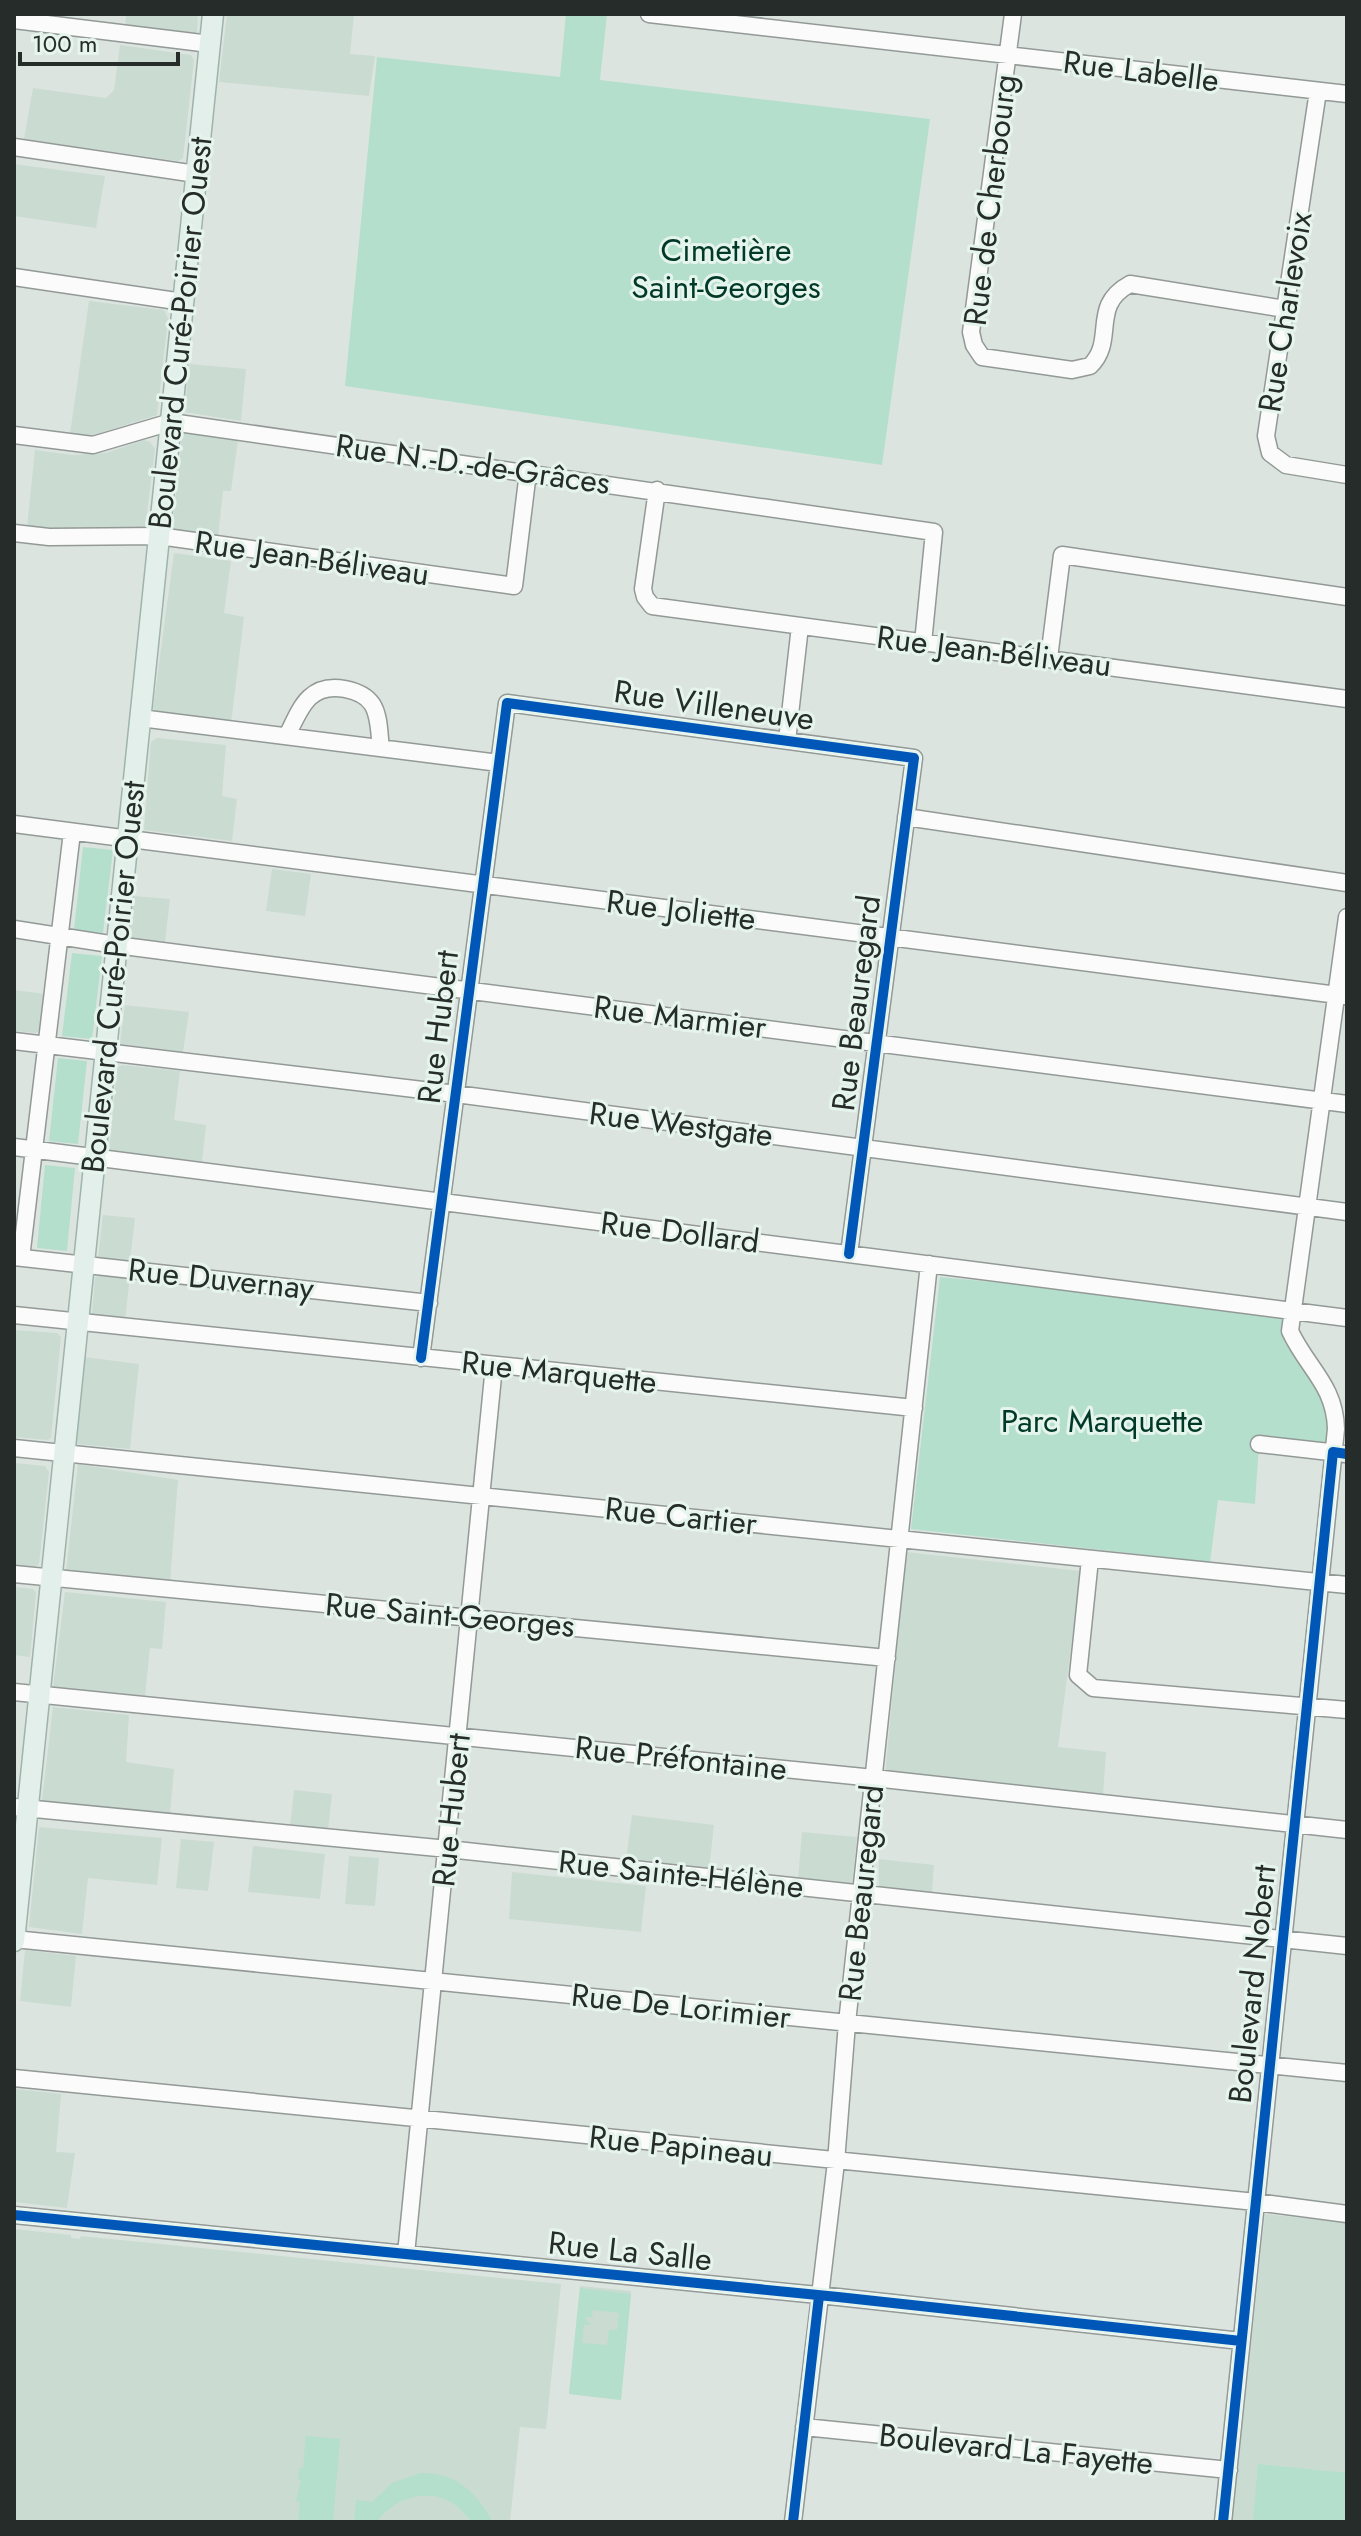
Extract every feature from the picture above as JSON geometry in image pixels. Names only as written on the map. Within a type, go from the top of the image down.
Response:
[{"type":"main road","name":"Boulevard Curé-Poirier Ouest","points":[[14,1940],[21,1808],[39,1695],[213,14]]},
{"type":"street","name":"Rue Labelle","points":[[649,14],[1347,94]]},
{"type":"street","name":"Rue de Cherbourg","points":[[1013,14],[971,332],[974,345],[982,357],[1072,370],[1090,366],[1100,353],[1109,301],[1130,284],[1285,309]]},
{"type":"street","points":[[14,20],[210,44]]},
{"type":"street","name":"Rue Charlevoix","points":[[1318,91],[1266,436],[1270,453],[1286,465],[1347,475]]},
{"type":"street","points":[[14,147],[196,174]]},
{"type":"street","points":[[14,277],[183,302]]},
{"type":"street","name":"Rue N.-D.-de-Grâces","points":[[14,435],[93,445],[171,422],[934,532],[923,643]]},
{"type":"street","name":"Rue Jean-Béliveau","points":[[14,533],[49,537],[159,536],[514,586],[528,472]]},
{"type":"street","name":"Rue Jean-Béliveau","points":[[657,490],[643,589],[652,606],[1347,699]]},
{"type":"street","points":[[1049,658],[1062,555],[1347,597]]},
{"type":"street","points":[[787,741],[800,626]]},
{"type":"street","points":[[287,736],[301,706],[312,694],[326,687],[343,688],[359,692],[372,703],[377,715],[381,748]]},
{"type":"street","name":"Rue Villeneuve","points":[[507,703],[914,758]]},
{"type":"street","name":"Rue Hubert","points":[[421,1358],[507,703]]},
{"type":"street","points":[[140,718],[499,763]]},
{"type":"street","name":"Rue Beauregard","points":[[849,1254],[914,758]]},
{"type":"street","points":[[906,817],[1347,883]]},
{"type":"street","name":"Rue Joliette","points":[[14,824],[1342,996]]},
{"type":"street","name":"Boulevard Curé-Poirier Ouest","points":[[17,1257],[34,1150],[72,832]]},
{"type":"street","name":"Boulevard Nobert","points":[[1223,2522],[1320,1582],[1340,1453],[1333,1403],[1290,1331],[1322,1101],[1342,996],[1347,917]]},
{"type":"street","name":"Rue Marmier","points":[[14,929],[116,945],[1347,1104]]},
{"type":"street","name":"Rue Westgate","points":[[14,1041],[456,1094],[1347,1212]]},
{"type":"street","name":"Rue Dollard","points":[[14,1147],[1347,1318]]},
{"type":"street","name":"Rue Duvernay","points":[[17,1257],[429,1303]]},
{"type":"street","name":"Rue Beauregard","points":[[793,2522],[836,2162],[847,2023],[929,1264]]},
{"type":"street","name":"Rue Marquette","points":[[14,1315],[914,1408]]},
{"type":"street","name":"Rue Hubert","points":[[406,2254],[494,1366]]},
{"type":"street","points":[[1259,1444],[1340,1453]]},
{"type":"street","name":"Rue Cartier","points":[[14,1448],[1347,1585]]},
{"type":"street","points":[[1090,1559],[1078,1675],[1093,1688],[1347,1710]]},
{"type":"street","name":"Rue Saint-Georges","points":[[14,1574],[887,1658]]},
{"type":"street","name":"Rue Préfontaine","points":[[14,1692],[874,1778],[1347,1830]]},
{"type":"street","name":"Rue Sainte-Hélène","points":[[21,1808],[448,1849],[1347,1946]]},
{"type":"street","name":"Rue De Lorimier","points":[[14,1940],[1347,2073]]},
{"type":"street","name":"Rue Papineau","points":[[14,2078],[1256,2202],[1347,2214]]},
{"type":"street","name":"Rue La Salle","points":[[14,2215],[1241,2341]]},
{"type":"street","name":"Boulevard La Fayette","points":[[804,2427],[1229,2470]]},
{"type":"shaded area","points":[[126,14],[198,14],[197,32],[190,36],[125,27]]},
{"type":"shaded area","points":[[227,14],[354,14],[350,54],[375,56],[369,96],[219,82]]},
{"type":"shaded area","points":[[120,45],[191,55],[194,60],[183,158],[178,161],[24,139],[33,88],[106,98],[114,90]]},
{"type":"shaded area","points":[[14,164],[105,176],[96,228],[14,216]]},
{"type":"shaded area","points":[[89,301],[164,310],[168,318],[157,415],[93,435],[70,434]]},
{"type":"shaded area","points":[[190,364],[246,369],[241,421],[184,412]]},
{"type":"shaded area","points":[[185,432],[238,440],[231,491],[223,491],[218,538],[174,533],[172,529],[182,435]]},
{"type":"shaded area","points":[[144,440],[155,449],[145,528],[142,531],[27,527],[35,450],[73,455],[106,453]]},
{"type":"shaded area","points":[[174,553],[231,561],[224,613],[244,617],[231,724],[158,714],[153,708]]},
{"type":"shaded area","points":[[157,738],[226,745],[222,796],[237,799],[232,841],[144,830],[151,742]]},
{"type":"shaded area","points":[[272,869],[311,874],[305,916],[266,911]]},
{"type":"shaded area","points":[[133,896],[170,899],[165,942],[133,939],[130,932]]},
{"type":"shaded area","points":[[14,990],[46,994],[40,1030],[36,1033],[14,1031]]},
{"type":"shaded area","points":[[125,1005],[189,1012],[183,1052],[120,1044]]},
{"type":"shaded area","points":[[122,1065],[180,1071],[174,1120],[206,1125],[202,1163],[109,1152],[117,1068]]},
{"type":"shaded area","points":[[103,1215],[135,1218],[130,1261],[98,1258]]},
{"type":"shaded area","points":[[130,1276],[125,1320],[93,1316],[95,1277]]},
{"type":"shaded area","points":[[14,1330],[57,1333],[61,1337],[51,1438],[47,1440],[14,1437]]},
{"type":"shaded area","points":[[84,1357],[139,1364],[130,1449],[77,1444]]},
{"type":"shaded area","points":[[14,1463],[45,1466],[49,1472],[39,1564],[32,1569],[14,1566]]},
{"type":"shaded area","points":[[78,1464],[178,1480],[170,1583],[66,1572]]},
{"type":"shaded area","points":[[906,1552],[1081,1571],[1058,1747],[1106,1752],[1103,1795],[885,1775]]},
{"type":"shaded area","points":[[14,1587],[33,1589],[36,1593],[30,1657],[14,1655]]},
{"type":"shaded area","points":[[65,1592],[166,1602],[162,1649],[150,1648],[145,1696],[53,1687]]},
{"type":"shaded area","points":[[53,1707],[129,1715],[126,1762],[174,1769],[170,1815],[42,1801]]},
{"type":"shaded area","points":[[294,1790],[332,1794],[328,1830],[290,1826]]},
{"type":"shaded area","points":[[632,1815],[714,1825],[709,1870],[626,1860]]},
{"type":"shaded area","points":[[39,1827],[162,1838],[157,1885],[88,1878],[82,1934],[29,1927]]},
{"type":"shaded area","points":[[802,1832],[857,1837],[852,1885],[798,1879]]},
{"type":"shaded area","points":[[181,1839],[214,1842],[208,1891],[176,1888]]},
{"type":"shaded area","points":[[253,1846],[325,1854],[320,1899],[248,1892]]},
{"type":"shaded area","points":[[349,1856],[379,1858],[375,1906],[345,1904]]},
{"type":"shaded area","points":[[879,1859],[934,1865],[932,1892],[879,1888]]},
{"type":"shaded area","points":[[512,1872],[646,1886],[641,1932],[509,1919]]},
{"type":"shaded area","points":[[25,1950],[76,1956],[71,2007],[20,2001]]},
{"type":"shaded area","points":[[16,2089],[61,2094],[56,2152],[75,2153],[67,2208],[14,2202]]},
{"type":"shaded area","points":[[1265,2214],[1347,2223],[1347,2522],[1232,2522]]},
{"type":"shaded area","points":[[14,2229],[71,2235],[71,2238],[80,2239],[81,2236],[561,2284],[546,2429],[520,2427],[510,2522],[14,2522]]},
{"type":"shaded area","points":[[580,2286],[631,2291],[621,2400],[569,2394]]},
{"type":"green space","name":"Cimetière Saint-Georges","points":[[566,14],[607,14],[600,80],[930,119],[882,465],[345,386],[377,57],[560,77]]},
{"type":"green space","points":[[83,847],[113,850],[103,933],[74,930]]},
{"type":"green space","points":[[72,953],[102,956],[92,1039],[62,1036]]},
{"type":"green space","points":[[58,1058],[87,1061],[78,1144],[49,1141]]},
{"type":"green space","points":[[45,1165],[75,1168],[67,1251],[37,1248]]},
{"type":"green space","name":"Parc Marquette","points":[[940,1277],[1293,1311],[1289,1337],[1323,1389],[1333,1452],[1259,1444],[1255,1504],[1218,1500],[1210,1562],[911,1529]]},
{"type":"green space","points":[[580,2288],[631,2294],[621,2400],[569,2394]],"holes":[[[593,2310],[619,2313],[617,2330],[609,2330],[607,2345],[582,2343],[584,2325],[592,2324],[586,2321],[586,2317],[592,2317]]]},
{"type":"green space","points":[[306,2436],[340,2439],[333,2522],[298,2522],[300,2502],[296,2501],[301,2480],[298,2479],[299,2469],[303,2468]]},
{"type":"green space","points":[[1258,2464],[1347,2473],[1347,2522],[1253,2522]]},
{"type":"green space","points":[[420,2473],[444,2476],[464,2486],[493,2522],[474,2522],[445,2500],[424,2496],[413,2497],[393,2506],[377,2522],[354,2522],[356,2500],[372,2502],[392,2483]]},
{"type":"cycle path","points":[[421,1358],[507,703],[914,758],[849,1254]]},
{"type":"cycle path","points":[[1223,2522],[1333,1452],[1347,1454]]},
{"type":"cycle path","points":[[14,2215],[838,2297],[1241,2341]]},
{"type":"cycle path","points":[[793,2522],[819,2296]]}]
